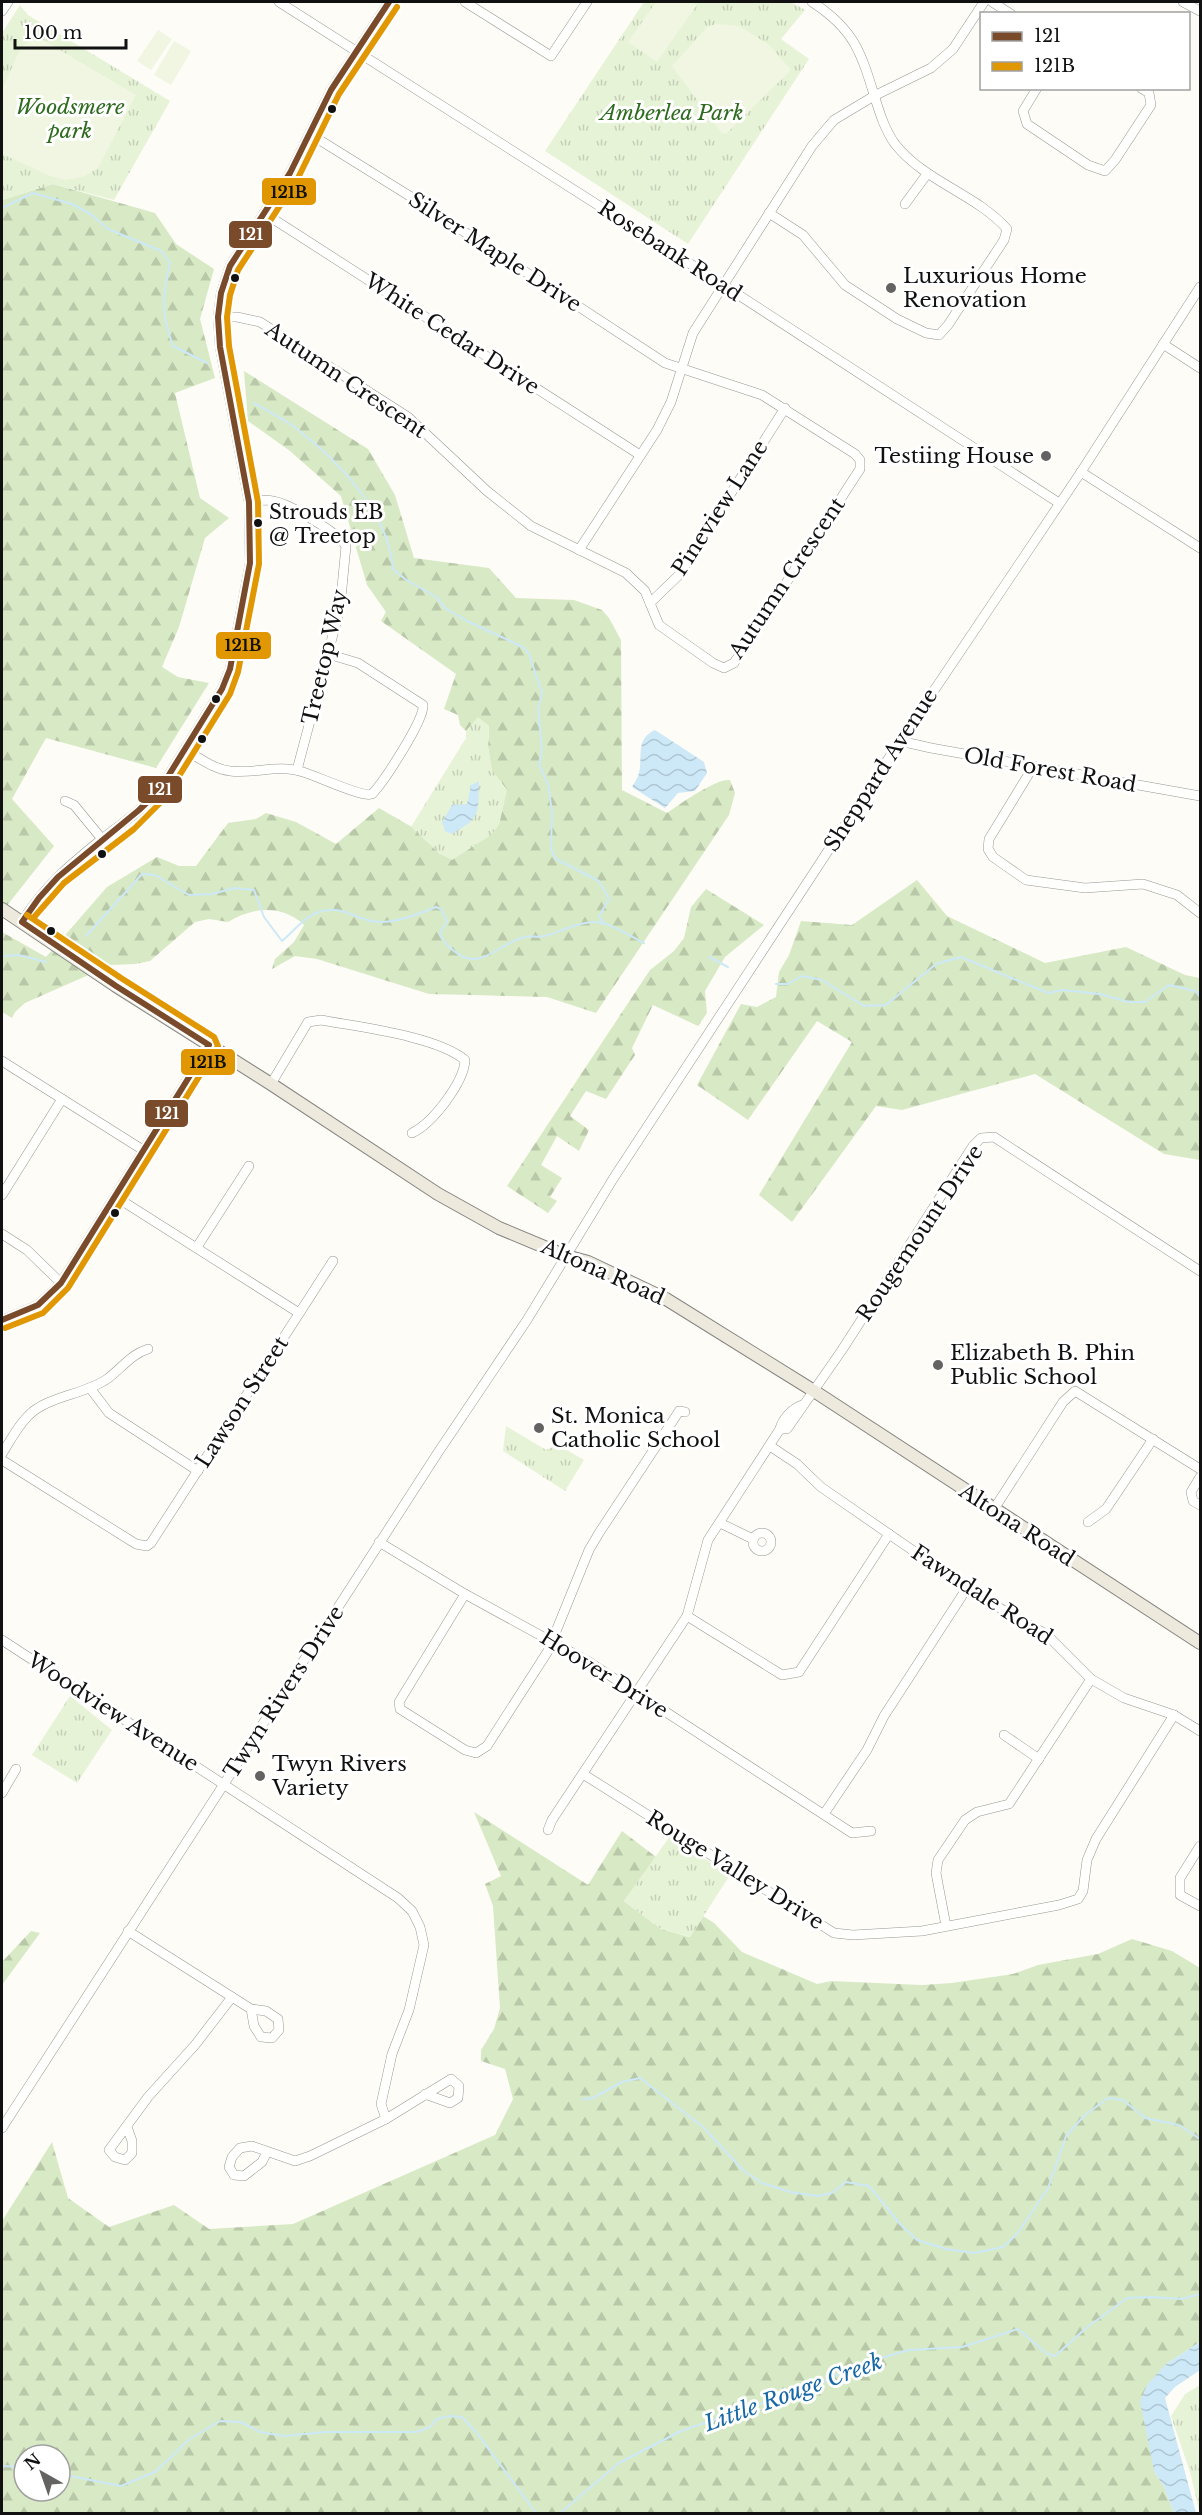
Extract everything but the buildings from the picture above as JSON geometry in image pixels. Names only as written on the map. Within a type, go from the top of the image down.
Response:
[{"type":"main road","name":"Altona Road","points":[[2,909],[116,987],[460,1207],[499,1228],[566,1256],[588,1262],[666,1299],[814,1391],[1200,1643]]},
{"type":"street","points":[[2,11],[8,2]]},
{"type":"street","name":"Rosebank Road","points":[[279,2],[723,285],[1059,503]]},
{"type":"street","points":[[22,921],[40,893],[102,839],[146,806],[185,750],[222,689],[230,669],[250,563],[249,502],[220,347],[218,317],[221,293],[230,266],[290,173],[331,90],[389,2]]},
{"type":"street","points":[[465,2],[550,56],[587,2]]},
{"type":"street","points":[[769,213],[803,235],[845,285],[897,319],[926,333],[939,335],[998,249],[1007,229],[993,215],[907,159],[885,128],[852,38],[833,15],[812,2]]},
{"type":"street","points":[[579,550],[657,430],[671,402],[693,333],[812,146],[834,120],[874,96],[931,68],[953,49],[984,2]]},
{"type":"street","points":[[993,2],[1008,12]]},
{"type":"street","points":[[1183,2],[1200,11]]},
{"type":"street","points":[[1036,90],[1023,111],[1027,124],[1088,165],[1105,171],[1115,160],[1151,105],[1149,93],[1144,90]]},
{"type":"street","name":"Silver Maple Drive","points":[[310,134],[408,195],[665,363],[681,369]]},
{"type":"street","points":[[905,204],[927,174]]},
{"type":"street","name":"White Cedar Drive","points":[[264,213],[640,455]]},
{"type":"street","name":"Sheppard Avenue","points":[[566,1256],[613,1179],[900,741],[1081,472],[1200,287]]},
{"type":"street","name":"Autumn Crescent","points":[[218,317],[237,317],[260,322],[398,411],[425,432],[513,513],[531,526],[626,573],[645,591],[659,626],[712,663],[724,668],[734,663],[860,469],[861,460],[762,395],[681,369]]},
{"type":"street","points":[[1163,344],[1200,368]]},
{"type":"street","name":"Pineview Lane","points":[[650,603],[679,575],[785,408]]},
{"type":"street","points":[[1081,472],[1200,548]]},
{"type":"street","name":"Treetop Way","points":[[249,502],[271,500],[285,505],[342,540],[346,546],[340,608],[297,770]]},
{"type":"street","points":[[185,750],[210,765],[231,771],[281,768],[297,770],[336,783],[359,794],[367,796],[372,794],[416,728],[423,705],[358,663],[328,654]]},
{"type":"street","name":"Old Forest Road","points":[[900,741],[1200,796]]},
{"type":"street","points":[[1033,767],[989,839],[988,849],[993,857],[1026,879],[1085,888],[1143,884],[1158,887],[1177,895],[1200,913]]},
{"type":"street","points":[[65,801],[74,805],[102,839]]},
{"type":"street","points":[[271,1084],[308,1022],[321,1020],[406,1036],[455,1052],[465,1060],[464,1071],[434,1116],[423,1128],[412,1133]]},
{"type":"street","points":[[2,1320],[38,1305],[62,1283],[209,1045]]},
{"type":"street","points":[[2,1061],[143,1150]]},
{"type":"street","points":[[2,1195],[62,1099]]},
{"type":"street","name":"Rougemount Drive","points":[[814,1391],[973,1146],[981,1138],[994,1137],[1200,1271]]},
{"type":"street","points":[[197,1247],[249,1166]]},
{"type":"street","points":[[116,1197],[299,1313]]},
{"type":"street","points":[[2,1234],[27,1250],[62,1283]]},
{"type":"street","name":"Twyn Rivers Drive","points":[[2,2128],[380,1542],[527,1320],[566,1256]]},
{"type":"street","name":"Lawson Street","points":[[2,1460],[136,1544],[147,1546],[152,1543],[333,1262]]},
{"type":"street","points":[[2,1454],[29,1414],[55,1400],[90,1388],[107,1379],[139,1352],[148,1349]]},
{"type":"street","points":[[90,1388],[109,1413],[198,1471]]},
{"type":"street","points":[[548,1830],[552,1820],[687,1616],[708,1540],[770,1446],[781,1424],[814,1391]]},
{"type":"street","points":[[994,1509],[1064,1402],[1075,1391],[1200,1468]]},
{"type":"street","points":[[465,1594],[399,1702],[400,1710],[465,1750],[476,1753],[488,1746],[553,1641],[589,1550],[676,1416],[680,1411],[685,1412]]},
{"type":"street","points":[[1088,1522],[1106,1509],[1153,1439]]},
{"type":"street","name":"Fawndale Road","points":[[770,1446],[797,1464],[821,1487],[967,1588],[1046,1634],[1091,1679],[1124,1698],[1174,1715],[1200,1731]]},
{"type":"street","points":[[1200,1477],[1191,1492],[1193,1501],[1200,1505]]},
{"type":"street","points":[[720,1523],[753,1539]]},
{"type":"street","points":[[687,1616],[782,1675],[798,1672],[889,1534]]},
{"type":"street","name":"Hoover Drive","points":[[380,1542],[465,1594],[553,1641],[852,1833],[871,1831]]},
{"type":"street","points":[[824,1814],[867,1750],[884,1716],[967,1588]]},
{"type":"street","name":"Woodview Avenue","points":[[2,1640],[398,1898],[412,1911],[420,1927],[424,1945],[409,2010],[392,2054],[381,2104],[386,2119]]},
{"type":"street","points":[[946,1926],[936,1873],[938,1860],[965,1820],[977,1812],[1009,1804],[1091,1679]]},
{"type":"street","name":"Rouge Valley Drive","points":[[584,1774],[834,1933],[853,1935],[922,1931],[1059,1905],[1078,1899],[1083,1891],[1087,1860],[1095,1839],[1174,1715]]},
{"type":"street","points":[[1004,1735],[1039,1759]]},
{"type":"street","points":[[2,1792],[16,1769]]},
{"type":"street","points":[[1200,1846],[1180,1878],[1180,1895],[1200,1906]]},
{"type":"street","points":[[128,1931],[251,2009]]},
{"type":"street","points":[[127,2127],[148,2097],[195,2045],[232,1997]]},
{"type":"street","points":[[267,2152],[295,2161],[310,2156],[386,2119],[426,2094]]},
{"type":"green space","name":"Amberlea Park","points":[[644,2],[791,2],[805,10],[781,39],[809,59],[688,244],[545,151]]},
{"type":"green space","points":[[656,2],[691,2],[697,5],[657,62],[628,42]]},
{"type":"green space","name":"Woodsmere park","points":[[20,5],[28,15],[170,101],[114,200],[53,184],[2,200],[2,33]]},
{"type":"green space","points":[[716,24],[739,26],[768,44],[791,70],[726,134],[722,133],[672,66],[707,27]]},
{"type":"green space","points":[[158,30],[172,39],[151,70],[137,61]]},
{"type":"green space","name":"Woodsmere park","points":[[34,39],[43,40],[136,95],[98,168],[83,177],[66,180],[50,176],[2,154],[2,90],[21,47]]},
{"type":"green space","points":[[174,41],[191,51],[171,85],[154,75]]},
{"type":"green space","points":[[53,184],[155,213],[176,244],[214,269],[200,319],[215,378],[175,393],[200,498],[229,518],[205,538],[179,627],[162,667],[178,677],[209,683],[156,768],[46,738],[12,799],[54,846],[2,912],[2,200]]},
{"type":"green space","points":[[244,371],[368,449],[395,495],[414,558],[489,568],[516,598],[574,600],[602,610],[621,640],[622,790],[667,813],[707,787],[730,780],[735,793],[729,815],[596,1013],[547,997],[429,994],[317,959],[295,956],[272,969],[275,959],[294,942],[304,925],[286,914],[267,910],[247,913],[228,922],[209,919],[195,922],[150,961],[111,965],[25,1003],[12,1018],[2,1012],[2,932],[46,957],[107,887],[157,857],[179,866],[196,866],[228,823],[256,819],[266,813],[296,822],[336,844],[379,808],[417,830],[440,854],[507,790],[492,771],[488,747],[489,726],[478,718],[466,731],[460,725],[458,715],[444,709],[456,674],[381,621],[386,612],[367,585],[341,496],[290,451],[248,421]]},
{"type":"green space","points":[[478,717],[489,726],[488,747],[492,770],[507,790],[499,825],[491,835],[452,860],[440,854],[411,827],[466,738],[466,731]]},
{"type":"green space","points":[[917,880],[947,916],[1045,963],[1126,947],[1185,975],[1200,978],[1200,1160],[1164,1154],[1035,1074],[902,1110],[876,1106],[792,1222],[759,1195],[852,1042],[817,1021],[748,1120],[697,1085],[741,1004],[757,1007],[776,997],[779,972],[789,955],[801,921],[852,925]]},
{"type":"green space","points":[[706,889],[764,925],[725,957],[705,991],[707,1013],[698,1026],[653,1005],[632,1048],[635,1055],[606,1099],[586,1091],[570,1116],[589,1130],[579,1151],[557,1136],[541,1165],[562,1178],[550,1197],[557,1201],[548,1213],[507,1186],[650,970],[674,951],[684,938],[691,907]]},
{"type":"green space","points":[[506,1426],[546,1450],[558,1445],[584,1460],[565,1491],[503,1451]]},
{"type":"green space","points":[[70,1696],[112,1730],[77,1783],[32,1755]]},
{"type":"green space","points":[[474,1812],[588,1885],[622,1831],[656,1857],[624,1901],[661,1929],[689,1937],[703,1916],[714,1923],[742,1952],[817,1984],[831,1981],[922,1985],[952,1983],[1013,1974],[1038,1965],[1098,1954],[1132,1939],[1172,1951],[1200,1968],[1200,2342],[1166,2364],[1154,2471],[1164,2487],[1174,2513],[2,2513],[2,2221],[52,2142],[68,2198],[109,2227],[174,2205],[209,2229],[293,2224],[495,2135],[513,2099],[505,2069],[481,2061],[481,2050],[494,2029],[500,2008],[493,1906],[485,1884],[501,1876]]},
{"type":"green space","points":[[670,1836],[730,1875],[690,1937],[661,1929],[624,1901]]},
{"type":"green space","points":[[31,1931],[40,1933],[2,1985],[2,1962]]},
{"type":"green space","points":[[1200,2385],[1200,2514],[1190,2472],[1171,2416],[1185,2394]]},
{"type":"water","points":[[655,730],[704,762],[707,773],[695,791],[678,793],[665,808],[632,787],[639,773],[642,743]]},
{"type":"water","points":[[479,781],[478,807],[473,818],[452,834],[445,831],[442,822],[452,805],[467,804],[471,785]]},
{"type":"water","points":[[1200,2342],[1200,2370],[1175,2387],[1165,2398],[1196,2513],[1174,2513],[1164,2487],[1154,2471],[1140,2401],[1147,2385],[1166,2364]]},
{"type":"waterway","points":[[2,208],[33,193],[72,204],[92,215],[108,229],[161,251],[170,263],[164,305],[166,324],[173,346],[207,363]]},
{"type":"waterway","points":[[254,403],[297,429],[345,473],[372,509],[382,529],[393,569],[405,579],[436,597],[445,608],[523,647],[529,654],[542,693],[538,709],[542,751],[539,764],[548,784],[552,812],[551,849],[556,859],[599,881],[609,899],[599,916],[605,924]]},
{"type":"waterway","points":[[86,936],[142,874],[155,875],[189,895],[212,894],[234,888],[254,890],[264,917],[282,941],[309,917],[327,910],[341,911],[369,921],[384,922],[407,918],[436,907],[441,909],[447,921],[440,933],[444,941],[454,951],[473,959],[490,954],[515,940],[530,936],[542,937],[579,924],[593,922],[612,926],[644,943]]},
{"type":"waterway","points":[[2,956],[19,955],[46,962]]},
{"type":"waterway","points":[[709,957],[728,967]]},
{"type":"waterway","points":[[776,984],[788,984],[802,976],[822,980],[864,1006],[886,1005],[936,964],[961,957],[1048,993],[1063,990],[1100,994],[1128,1002],[1145,1002],[1169,985],[1195,991],[1200,996]]},
{"type":"waterway","points":[[583,2099],[593,2098],[622,2082],[640,2078],[703,2127],[744,2171],[762,2183],[790,2192],[818,2196],[832,2193],[846,2182],[869,2186],[900,2224],[917,2240],[946,2249],[974,2253],[1003,2247],[1017,2234],[1048,2188],[1066,2136],[1084,2116],[1108,2098],[1123,2100],[1145,2118],[1179,2125],[1200,2139]]},
{"type":"waterway","name":"Little Rouge Creek","points":[[559,2514],[619,2463],[681,2431],[821,2383],[856,2365],[909,2350],[962,2347],[1018,2329],[1047,2354],[1055,2356],[1085,2329],[1127,2298],[1182,2299],[1200,2294]]},
{"type":"waterway","name":"Little Rouge Creek","points":[[72,2476],[121,2486],[155,2472],[190,2439],[220,2421],[241,2422],[260,2432],[284,2436],[325,2432],[416,2432],[430,2427],[437,2419],[450,2416],[462,2417],[476,2432],[537,2514]]},
{"type":"waterway","name":"Little Rouge Creek","points":[[2,2466],[12,2466]]},
{"type":"transit line","name":"121","points":[[2,1320],[38,1305],[61,1283],[209,1045],[116,986],[22,922],[58,877],[159,791],[222,689],[230,669],[250,563],[249,502],[220,347],[218,317],[221,293],[230,266],[290,173],[331,90],[389,2]]},
{"type":"transit line","name":"121B","points":[[35,916],[64,883],[134,829],[166,797],[230,694],[238,672],[259,564],[258,502],[229,346],[227,317],[230,295],[238,270],[298,178],[339,94],[397,7]]},
{"type":"transit line","name":"121B","points":[[5,1328],[43,1313],[68,1288],[218,1046],[214,1037],[27,915]]},
{"type":"place","name":"Luxurious Home Renovation","points":[[891,288]]},
{"type":"place","name":"Testiing House","points":[[1046,456]]},
{"type":"place","name":"Strouds EB @ Treetop","points":[[258,523]]},
{"type":"place","name":"Elizabeth B. Phin Public School","points":[[938,1365]]},
{"type":"place","name":"St. Monica Catholic School","points":[[539,1428]]},
{"type":"place","name":"Twyn Rivers Variety","points":[[260,1776]]}]
